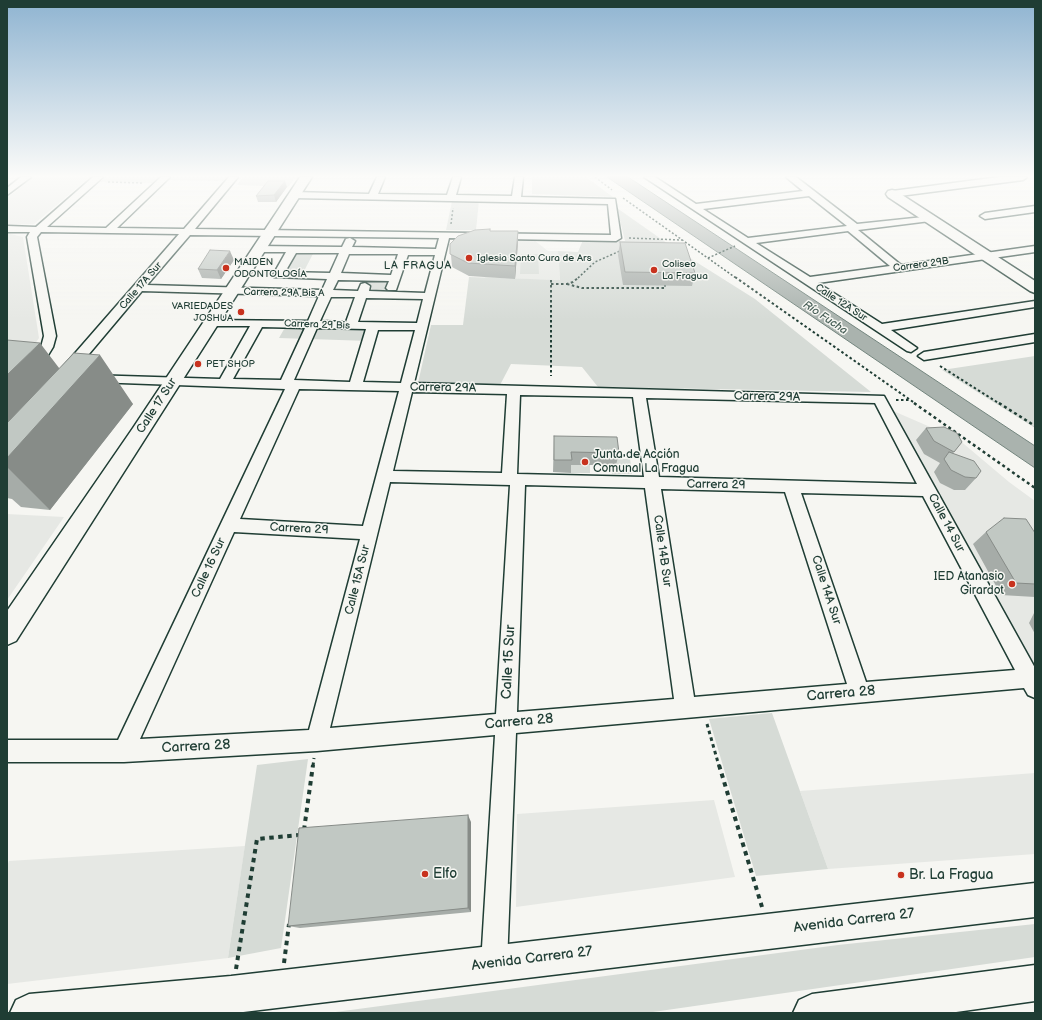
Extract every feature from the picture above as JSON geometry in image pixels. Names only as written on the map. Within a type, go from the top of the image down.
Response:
[{"type":"main road","name":"Calle 17 Sur","points":[[7,633],[173,382],[274,225]]},
{"type":"main road","points":[[940,225],[1035,288]]},
{"type":"main road","name":"Avenida Carrera 27","points":[[29,1013],[231,995],[1035,900]]},
{"type":"main road","points":[[812,1013],[1035,983]]},
{"type":"street","points":[[38,229],[43,225]]},
{"type":"street","points":[[109,230],[115,225]]},
{"type":"street","name":"Calle 17A Sur","points":[[55,376],[139,288],[194,225]]},
{"type":"street","points":[[7,230],[38,229],[269,232],[616,238],[615,225]]},
{"type":"street","name":"Calle 12A Sur","points":[[721,225],[911,348]]},
{"type":"street","points":[[848,225],[899,268]]},
{"type":"street","points":[[747,241],[879,225]]},
{"type":"street","name":"Carrera 29A","points":[[38,229],[32,237],[32,242],[50,336],[47,347],[26,374],[173,382],[879,399]]},
{"type":"street","name":"Calle 16 Sur","points":[[124,751],[290,385],[312,324],[353,234]]},
{"type":"street","name":"Calle 15A Sur","points":[[317,740],[445,235]]},
{"type":"street","points":[[258,249],[441,252]]},
{"type":"street","points":[[293,249],[278,275],[395,278]]},
{"type":"street","name":"Carrera 29B","points":[[807,281],[1035,249]]},
{"type":"street","points":[[302,275],[316,250]]},
{"type":"street","points":[[390,295],[404,251]]},
{"type":"street","points":[[351,326],[368,277]]},
{"type":"street","name":"Carrera 29A Bis A","points":[[139,288],[231,292],[430,296]]},
{"type":"street","points":[[880,328],[1035,304]]},
{"type":"street","name":"Carrera 29 Bis","points":[[212,322],[422,328]]},
{"type":"street","points":[[224,383],[258,323]]},
{"type":"street","points":[[355,386],[373,326]]},
{"type":"street","points":[[924,356],[1035,338]]},
{"type":"street","name":"Calle 15 Sur","points":[[494,964],[506,723],[514,480],[514,390]]},
{"type":"street","name":"Calle 14B Sur","points":[[639,393],[652,483],[693,707]]},
{"type":"street","name":"Calle 14 Sur","points":[[879,399],[1032,683]]},
{"type":"street","name":"Carrera 29","points":[[384,476],[928,490]]},
{"type":"street","name":"Calle 14A Sur","points":[[791,487],[860,693]]},
{"type":"street","name":"Carrera 29","points":[[228,524],[370,533]]},
{"type":"street","name":"Carrera 28","points":[[7,751],[124,751],[317,740],[860,693],[1032,683]]},
{"type":"path","points":[[445,235],[450,230],[451,225]]},
{"type":"path","points":[[661,225],[1035,488]]},
{"type":"path","points":[[616,238],[682,240]]},
{"type":"path","points":[[627,238],[628,243]]},
{"type":"path","points":[[708,258],[733,247]]},
{"type":"path","points":[[567,284],[577,279],[595,262],[625,248]]},
{"type":"path","points":[[551,280],[551,376]]},
{"type":"path","points":[[551,284],[567,284],[582,288],[665,288],[665,285]]},
{"type":"path","points":[[924,356],[1035,426]]},
{"type":"path","points":[[615,455],[636,456]]},
{"type":"path","points":[[693,707],[769,931]]},
{"type":"path","points":[[302,842],[317,740]]},
{"type":"path","points":[[231,995],[257,839],[303,834]]},
{"type":"path","points":[[280,989],[290,919]]},
{"type":"shaded area","points":[[447,225],[477,225],[476,230],[446,230]]},
{"type":"shaded area","points":[[621,225],[641,225],[674,248],[755,299],[871,392],[598,387],[582,367],[511,364],[500,385],[418,383],[431,325],[463,325],[469,277],[560,280],[558,251],[578,252],[583,240],[625,241]]},
{"type":"shaded area","points":[[7,233],[23,237],[39,338],[21,364],[7,363]]},
{"type":"shaded area","points":[[491,240],[534,240],[548,251],[558,251],[560,280],[485,278]]},
{"type":"shaded area","points":[[294,250],[315,250],[302,275],[278,274]]},
{"type":"shaded area","points":[[521,254],[538,254],[539,274],[520,274]]},
{"type":"shaded area","points":[[368,277],[395,278],[390,295],[362,295]]},
{"type":"shaded area","points":[[332,296],[320,322],[373,326],[369,341],[279,338],[287,324],[307,324]]},
{"type":"shaded area","points":[[1035,356],[1035,428],[942,370]]},
{"type":"shaded area","name":"IED Atanasio Girardot","points":[[891,410],[958,439],[1009,482],[1035,501],[1035,666]]},
{"type":"shaded area","points":[[616,459],[630,459],[632,474],[612,474],[611,465],[616,465]]},
{"type":"shaded area","points":[[570,465],[590,465],[590,473],[571,473]]},
{"type":"shaded area","points":[[7,514],[64,517],[7,600]]},
{"type":"shaded area","points":[[772,713],[828,869],[756,876],[709,719]]},
{"type":"shaded area","points":[[308,759],[281,948],[228,958],[257,765]]},
{"type":"shaded area","points":[[1035,773],[1035,854],[828,869],[800,791]]},
{"type":"shaded area","points":[[714,800],[735,877],[516,907],[517,814]]},
{"type":"shaded area","points":[[245,846],[228,958],[7,984],[7,866],[9,861]]},
{"type":"shaded area","points":[[1035,924],[1035,957],[646,1013],[328,1013],[838,945]]},
{"type":"water","name":"Río Fucha","points":[[677,225],[700,225],[1035,446],[1035,468]]},
{"type":"building","points":[[490,229],[490,231],[518,231],[515,266],[468,263],[450,254],[450,244],[458,236],[475,230]]},
{"type":"building","points":[[620,242],[685,243],[695,273],[625,272]]},
{"type":"building","points":[[210,250],[230,251],[217,270],[198,269]]},
{"type":"building","points":[[7,340],[40,343],[7,375]]},
{"type":"building","points":[[74,353],[100,355],[7,458],[7,423]]},
{"type":"building","points":[[944,427],[957,433],[962,442],[954,452],[934,441],[926,428]]},
{"type":"building","points":[[554,436],[617,437],[619,453],[571,452],[572,460],[554,460]]},
{"type":"building","points":[[949,452],[974,461],[981,471],[976,478],[965,477],[951,470],[944,459]]},
{"type":"building","points":[[1004,518],[1026,519],[1035,533],[1035,584],[1016,583],[986,532]]},
{"type":"building","points":[[468,815],[468,908],[288,926],[299,828]]},
{"type":"place","name":"Iglesia Santo Cura de Ars","points":[[469,258]]},
{"type":"place","name":"MAIDEN ODONTOLOGÍA","points":[[226,268]]},
{"type":"place","name":"Coliseo La Fragua","points":[[654,270]]},
{"type":"place","name":"VARIEDADES JOSHUA","points":[[241,312]]},
{"type":"place","name":"PET SHOP","points":[[198,364]]},
{"type":"place","name":"Junta de Acción Comunal La Fragua","points":[[585,462]]},
{"type":"place","name":"IED Atanasio Girardot","points":[[1012,584]]},
{"type":"place","name":"Elfo","points":[[425,874]]},
{"type":"place","name":"Br. La Fragua","points":[[901,875]]},
{"type":"district","name":"LA FRAGUA","points":[[418,266]]}]
